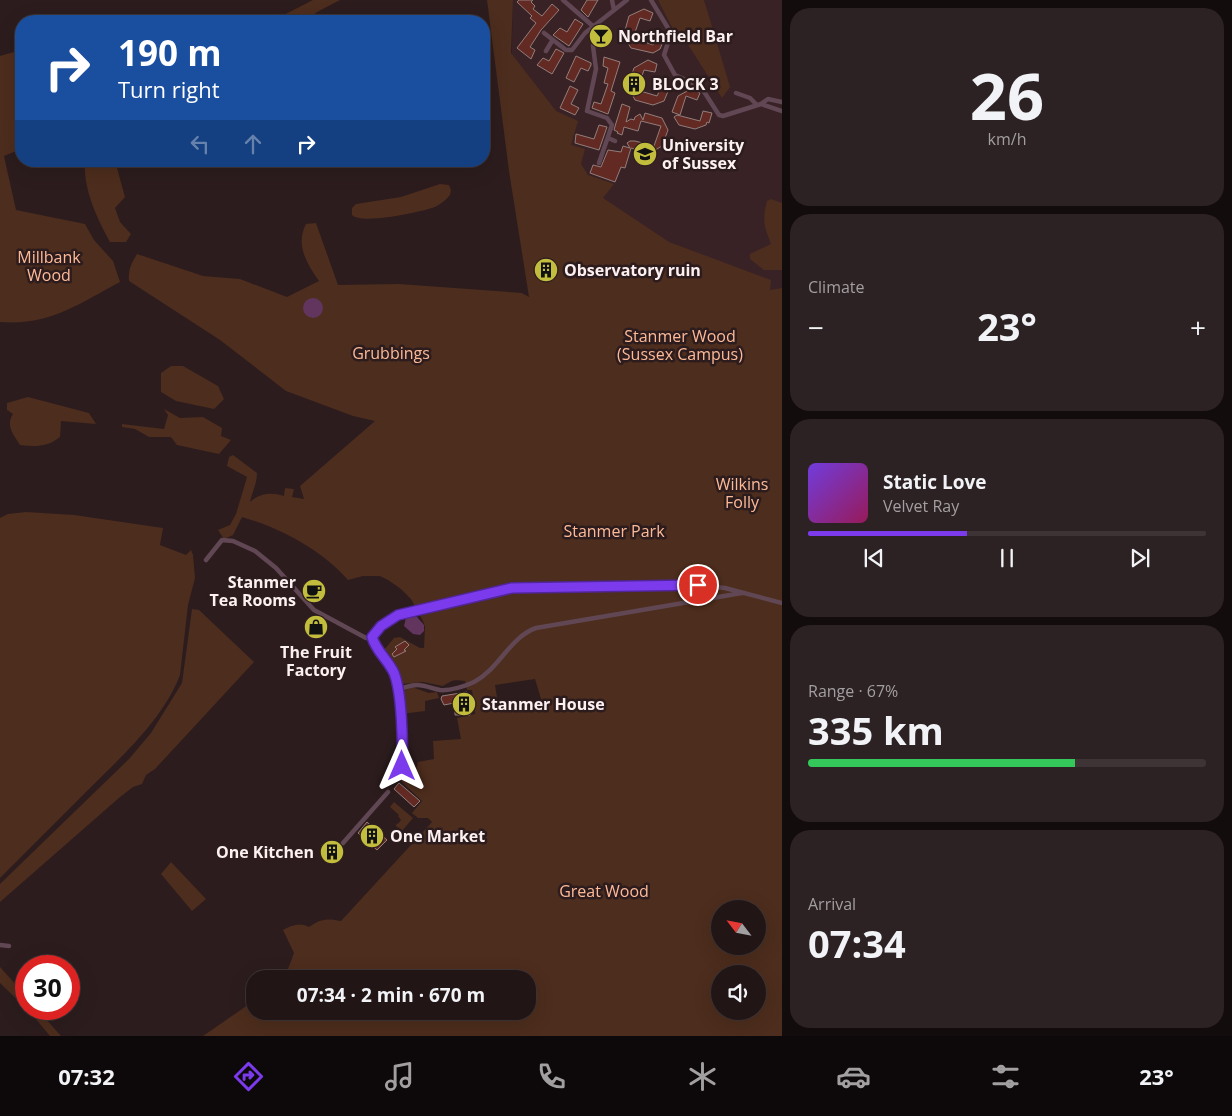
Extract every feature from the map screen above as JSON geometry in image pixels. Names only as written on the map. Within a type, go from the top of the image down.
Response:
[{"type":"street","points":[[563,0],[596,30],[593,46],[596,69],[587,112],[610,121],[612,127],[599,164]]},
{"type":"street","points":[[612,0],[614,10]]},
{"type":"street","points":[[622,0],[627,0]]},
{"type":"street","points":[[544,33],[566,50],[572,50],[582,36],[627,0]]},
{"type":"street","points":[[651,0],[671,33],[664,53],[674,74],[701,88],[718,114],[723,116],[768,99],[782,102]]},
{"type":"street","points":[[546,51],[552,40]]},
{"type":"street","points":[[736,93],[750,98],[758,104],[782,111]]},
{"type":"street","points":[[608,138],[615,141]]},
{"type":"street","points":[[206,560],[222,540],[233,541],[248,547],[276,568],[314,610],[366,638],[372,637],[381,626],[398,615],[512,588],[698,585],[725,588],[782,603]]},
{"type":"street","points":[[398,689],[417,685],[433,686],[440,690],[462,686],[475,681],[487,673],[524,634],[536,628],[742,593]]},
{"type":"street","points":[[372,637],[375,646],[390,666],[398,689],[402,751],[400,773]]},
{"type":"street","points":[[343,843],[388,792]]},
{"type":"street","points":[[0,945],[9,946]]},
{"type":"shaded area","name":"University of Sussex","points":[[513,0],[658,0],[680,32],[708,19],[704,0],[782,0],[782,299],[530,297],[509,171]]},
{"type":"shaded area","points":[[313,298],[320,301],[323,308],[320,315],[313,318],[306,315],[303,308],[306,301]]},
{"type":"shaded area","points":[[411,615],[417,617],[424,625],[424,631],[420,635],[413,634],[404,626],[406,618]]},
{"type":"green space","points":[[313,0],[340,0],[313,15],[284,15]]},
{"type":"green space","points":[[487,0],[513,0],[511,53],[556,111],[578,121],[571,145],[585,149],[581,164],[588,175],[614,184],[603,198],[669,242],[771,280],[770,290],[782,288],[782,1036],[203,1036],[246,1006],[246,1020],[536,1020],[536,970],[287,970],[294,953],[283,930],[296,925],[309,927],[324,920],[341,921],[432,822],[428,818],[418,818],[412,813],[422,801],[401,781],[403,774],[410,768],[416,770],[418,762],[434,759],[433,741],[461,739],[457,718],[475,714],[472,690],[467,690],[465,681],[458,680],[443,686],[423,682],[401,684],[398,672],[383,651],[394,638],[400,637],[420,648],[424,648],[425,627],[411,599],[388,580],[380,576],[363,576],[348,580],[326,559],[300,541],[271,527],[242,517],[233,535],[224,539],[218,530],[230,525],[236,514],[247,477],[227,466],[229,457],[233,455],[257,473],[250,502],[266,494],[284,496],[285,488],[294,489],[292,497],[304,499],[300,486],[375,421],[353,416],[286,391],[220,340],[129,281],[130,267],[137,254],[203,276],[240,279],[287,297],[319,281],[310,268],[302,247],[303,232],[306,224],[316,223],[338,285],[399,284],[522,293],[529,297],[509,171]],"holes":[[[535,679],[541,699],[499,710],[495,685]]]},
{"type":"green space","points":[[658,0],[704,0],[730,87],[722,98],[680,32],[676,35]]},
{"type":"green space","name":"Millbank Wood","points":[[15,52],[15,151],[4,156],[16,210],[85,224],[94,240],[113,261],[120,282],[63,312],[34,321],[0,322],[0,56]]},
{"type":"green space","name":"Millbank Wood","points":[[85,167],[117,167],[125,197],[115,208],[120,222],[131,234],[126,242],[110,242],[96,213],[86,182]]},
{"type":"green space","points":[[440,184],[449,185],[450,195],[435,207],[418,212],[379,218],[358,218],[352,215],[352,208],[356,204],[401,197]]},
{"type":"green space","points":[[771,199],[782,203],[782,270],[764,270],[750,259],[750,254],[771,244],[764,218],[767,201]]},
{"type":"green space","points":[[171,366],[183,366],[218,386],[224,399],[214,409],[176,401],[161,392],[161,373]]},
{"type":"green space","points":[[28,397],[89,413],[96,424],[61,421],[60,437],[51,443],[41,446],[20,445],[11,430],[10,422],[13,414],[7,410],[7,403]]},
{"type":"green space","points":[[164,409],[180,418],[203,417],[222,428],[221,436],[231,440],[219,454],[177,445],[171,437],[149,437],[135,429],[122,427],[122,424],[164,429],[168,415]]},
{"type":"green space","points":[[26,512],[74,515],[163,528],[160,545],[186,555],[191,550],[195,578],[188,605],[180,675],[163,707],[140,738],[0,878],[0,518],[8,514]]},
{"type":"green space","points":[[192,609],[199,610],[254,662],[155,769],[146,775],[142,784],[133,787],[120,797],[0,902],[0,884],[129,759],[151,733],[182,683]]},
{"type":"green space","points":[[412,687],[429,693],[437,692],[439,698],[425,701],[425,711],[401,714],[402,692]]},
{"type":"green space","points":[[394,802],[413,818],[402,831],[396,826],[401,820],[399,815],[390,807]]},
{"type":"green space","points":[[171,862],[206,899],[192,911],[161,874]]},
{"type":"green space","points":[[0,967],[15,984],[15,997],[0,983]]},
{"type":"green space","points":[[37,1020],[47,1020],[61,1036],[50,1036]]},
{"type":"building","points":[[519,0],[533,0],[531,2],[535,6],[533,9],[542,16],[552,4],[559,10],[541,30],[530,47],[535,50],[531,59],[517,48],[536,23],[530,18],[532,16],[517,2]]},
{"type":"building","points":[[587,0],[598,0],[588,17],[581,10]]},
{"type":"building","points":[[644,9],[653,13],[650,21],[640,18],[633,38],[653,45],[658,34],[665,37],[660,49],[653,53],[631,48],[624,34],[629,16]]},
{"type":"building","points":[[575,19],[583,24],[569,46],[553,35],[560,28],[567,32]]},
{"type":"building","points":[[556,49],[564,53],[552,74],[537,65],[543,58],[549,61]]},
{"type":"building","points":[[576,56],[591,63],[591,65],[588,71],[581,68],[574,82],[566,78]]},
{"type":"building","points":[[604,57],[620,62],[611,91],[615,93],[608,114],[592,108],[594,102],[601,104],[608,84],[604,83],[608,68],[603,66]]},
{"type":"building","name":"BLOCK 3","points":[[648,60],[657,64],[655,72],[644,70],[637,90],[657,96],[662,86],[669,89],[664,101],[653,105],[635,100],[628,86],[634,68]]},
{"type":"building","points":[[570,86],[578,90],[571,104],[579,108],[575,115],[560,108]]},
{"type":"building","points":[[691,89],[700,93],[697,100],[686,96],[680,115],[672,112],[678,96]]},
{"type":"building","points":[[622,104],[630,107],[626,122],[631,119],[634,120],[640,114],[643,120],[645,113],[662,118],[668,130],[662,146],[650,153],[631,148],[625,168],[621,167],[615,182],[590,173],[593,165],[601,167],[608,150],[621,152],[623,146],[630,148],[627,143],[630,141],[654,146],[661,126],[641,121],[638,131],[624,127],[622,135],[617,133],[614,130]]},
{"type":"building","points":[[703,111],[712,113],[709,123],[707,122],[706,125],[695,129],[679,125],[674,117],[677,115],[700,121]]},
{"type":"building","points":[[599,125],[607,127],[599,150],[575,143],[576,134],[594,139]]},
{"type":"building","points":[[405,641],[409,645],[404,650],[406,651],[394,657],[392,654],[397,649],[395,647]]},
{"type":"building","name":"Stanmer House","points":[[467,692],[470,715],[455,715],[455,712],[460,711],[459,702],[444,705],[441,699],[442,696]]},
{"type":"building","points":[[399,783],[420,801],[414,807],[394,789]]},
{"type":"building","name":"One Market","points":[[367,822],[387,840],[377,850],[358,833]]},
{"type":"building","name":"One Kitchen","points":[[335,843],[341,847],[330,862],[324,858]]},
{"type":"place","name":"Northfield Bar","points":[[601,36]]},
{"type":"place","name":"BLOCK 3","points":[[634,84]]},
{"type":"place","name":"University of Sussex","points":[[645,154]]},
{"type":"place","name":"Observatory ruin","points":[[546,270]]},
{"type":"place","name":"Stanmer Tea Rooms","points":[[314,591]]},
{"type":"place","name":"The Fruit Factory","points":[[316,627]]},
{"type":"place","name":"Stanmer House","points":[[464,704]]},
{"type":"place","name":"One Market","points":[[372,836]]},
{"type":"place","name":"One Kitchen","points":[[332,852]]},
{"type":"route","points":[[402,766],[398,689],[394,674],[387,660],[375,646],[372,637],[390,619],[398,615],[512,588],[698,585]]},
{"type":"park label","name":"Stanmer Wood (Sussex Campus)","points":[[680,345]]},
{"type":"park label","name":"Grubbings","points":[[391,353]]},
{"type":"park label","name":"Wilkins Folly","points":[[742,493]]},
{"type":"park label","name":"Stanmer Park","points":[[614,531]]},
{"type":"park label","name":"Great Wood","points":[[604,891]]}]
